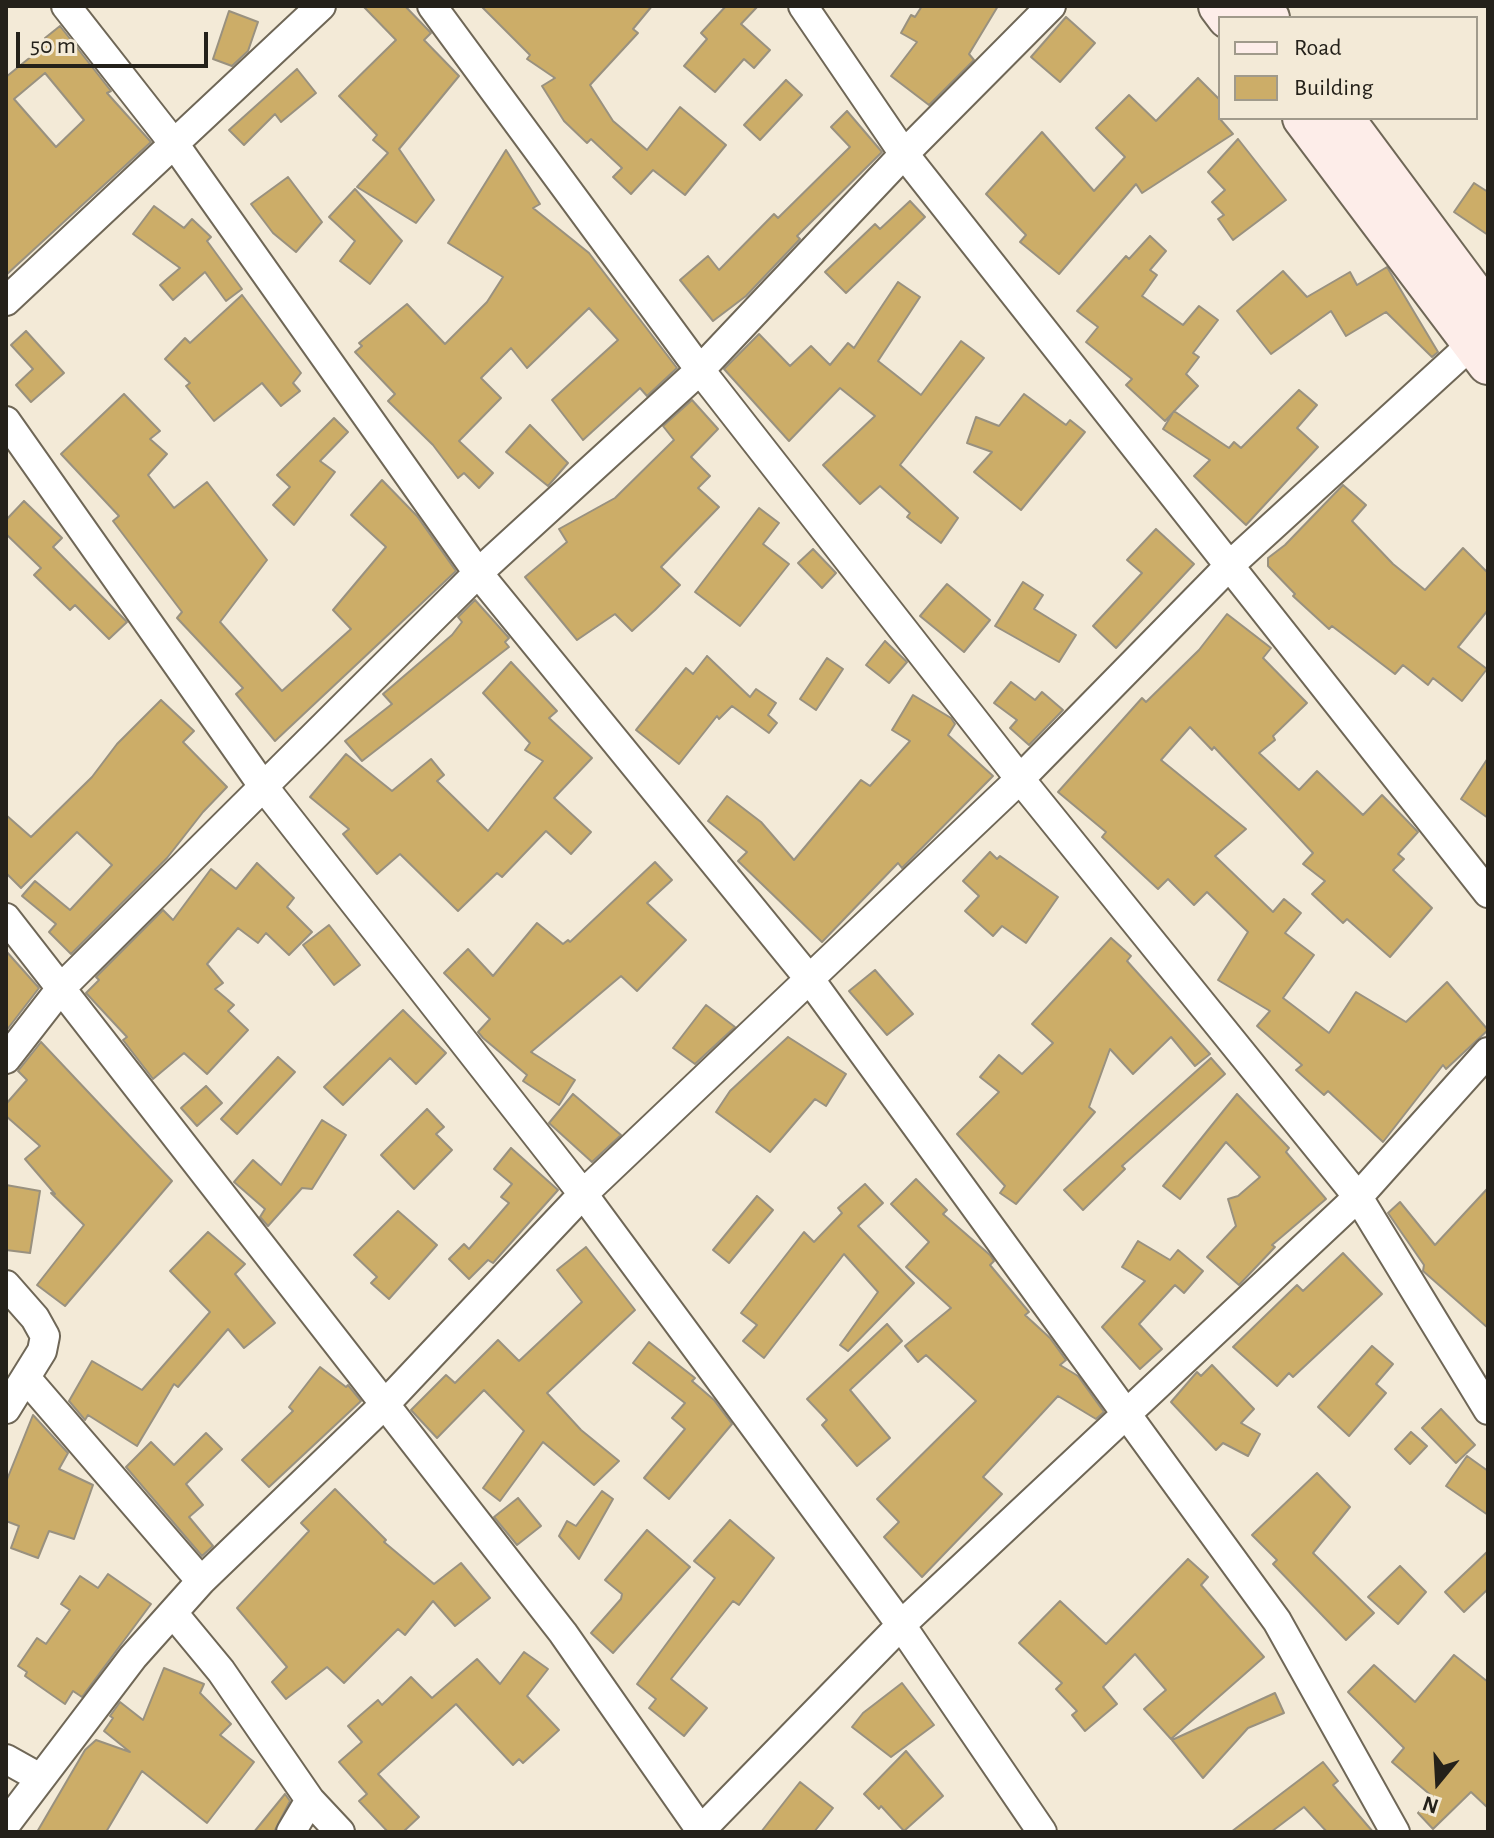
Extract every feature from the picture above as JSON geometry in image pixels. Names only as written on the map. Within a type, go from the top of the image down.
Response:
[{"type":"main road","points":[[1305,120],[1483,340]]},
{"type":"main road","points":[[1344,120],[1483,340]]},
{"type":"street","points":[[66,6],[175,145],[478,573],[811,981],[1124,1415],[1277,1621],[1395,1832]]},
{"type":"street","points":[[6,301],[321,6]]},
{"type":"street","points":[[432,6],[700,370],[1020,779],[1358,1197],[1488,1410]]},
{"type":"street","points":[[803,6],[904,154],[1488,893]]},
{"type":"street","points":[[6,1059],[62,987],[478,573],[700,370],[904,154],[1051,6]]},
{"type":"street","points":[[6,1824],[133,1657],[201,1581],[386,1403],[583,1194],[811,981],[1020,779],[1230,565],[1483,340]]},
{"type":"street","points":[[6,421],[263,786],[583,1194],[901,1625],[1042,1832]]},
{"type":"street","points":[[6,918],[563,1633],[700,1831],[901,1625],[1358,1197],[1488,1052]]},
{"type":"street","points":[[6,1285],[35,1318],[45,1336],[42,1351],[6,1409]]},
{"type":"street","points":[[26,1378],[201,1581]]},
{"type":"street","points":[[173,1613],[221,1671],[310,1800],[340,1832]]},
{"type":"street","points":[[6,1759],[40,1778]]},
{"type":"street","points":[[291,1832],[310,1800]]},
{"type":"building","points":[[363,6],[405,6],[431,33],[424,40],[459,76],[399,149],[434,200],[416,223],[357,187],[388,153],[373,140],[377,135],[339,96],[396,40]]},
{"type":"building","points":[[481,6],[652,6],[633,29],[638,33],[590,85],[613,121],[647,150],[680,107],[726,145],[685,195],[653,170],[631,194],[613,177],[622,168],[591,139],[587,143],[564,121],[542,86],[555,78],[527,59],[530,55]]},
{"type":"building","points":[[726,6],[758,6],[741,24],[770,50],[754,68],[744,59],[715,92],[684,66],[707,39],[701,33]]},
{"type":"building","points":[[922,6],[998,6],[969,54],[974,60],[929,105],[891,76],[917,42],[901,33],[911,15],[915,17]]},
{"type":"building","points":[[229,11],[258,22],[248,51],[232,66],[213,59]]},
{"type":"building","points":[[1066,17],[1095,43],[1060,82],[1031,57]]},
{"type":"building","points":[[60,26],[111,91],[107,93],[151,142],[6,275],[6,77],[49,42],[45,38]],"holes":[[[45,73],[84,120],[56,147],[14,99]]]},
{"type":"building","points":[[297,69],[316,93],[281,122],[275,114],[244,145],[229,130]]},
{"type":"building","points":[[1198,78],[1218,98],[1218,120],[1233,134],[1142,193],[1136,184],[1059,274],[1020,242],[1026,235],[986,194],[1042,132],[1094,191],[1125,157],[1096,128],[1129,95],[1156,121]]},
{"type":"building","points":[[786,80],[802,95],[760,140],[744,125]]},
{"type":"building","points":[[847,111],[882,152],[797,236],[800,239],[746,296],[713,321],[680,280],[708,256],[719,270],[774,214],[778,218],[850,147],[831,127]]},
{"type":"building","points":[[1238,139],[1286,200],[1233,240],[1218,219],[1224,215],[1212,202],[1225,190],[1208,172]]},
{"type":"building","points":[[506,150],[540,204],[533,208],[589,253],[677,368],[647,396],[640,388],[583,440],[552,400],[618,340],[589,308],[527,368],[511,348],[481,378],[501,398],[459,441],[493,473],[479,488],[464,473],[458,478],[433,445],[388,401],[395,394],[355,352],[362,346],[359,343],[407,304],[445,344],[487,302],[503,277],[448,243]]},
{"type":"building","points":[[288,177],[322,222],[296,252],[273,233],[251,204]]},
{"type":"building","points":[[1474,183],[1488,192],[1488,235],[1454,212]]},
{"type":"building","points":[[355,189],[402,241],[370,284],[340,261],[355,241],[329,217]]},
{"type":"building","points":[[910,201],[925,217],[846,293],[825,272],[875,224],[880,229]]},
{"type":"building","points":[[154,206],[184,228],[192,219],[211,237],[207,241],[242,289],[226,301],[205,272],[173,300],[160,285],[180,268],[133,234]]},
{"type":"building","points":[[1150,236],[1166,251],[1150,270],[1157,275],[1142,296],[1183,325],[1199,306],[1218,320],[1193,353],[1199,357],[1186,374],[1198,386],[1165,421],[1126,385],[1132,379],[1086,342],[1098,327],[1077,311],[1126,256],[1129,259]]},
{"type":"building","points":[[1387,267],[1438,352],[1432,357],[1386,312],[1346,336],[1331,311],[1271,354],[1237,311],[1283,271],[1307,297],[1350,272],[1357,285]]},
{"type":"building","points":[[898,282],[920,297],[878,361],[921,395],[961,341],[984,358],[900,465],[958,518],[941,543],[907,517],[910,513],[880,486],[860,504],[823,465],[875,416],[840,388],[789,441],[724,369],[759,334],[790,366],[811,346],[830,365],[848,343],[854,348]]},
{"type":"building","points":[[242,295],[301,373],[293,383],[300,391],[281,406],[262,383],[214,421],[186,386],[190,383],[165,359],[185,338],[190,343]]},
{"type":"building","points":[[26,331],[64,373],[31,402],[16,385],[33,369],[11,345]]},
{"type":"building","points":[[1299,390],[1317,405],[1297,428],[1318,447],[1246,525],[1194,476],[1210,460],[1163,429],[1174,411],[1229,448],[1234,442],[1241,448]]},
{"type":"building","points":[[124,394],[160,431],[150,439],[167,454],[148,475],[174,508],[207,482],[267,560],[220,622],[282,691],[351,629],[333,610],[386,547],[351,515],[382,480],[417,516],[456,571],[275,741],[236,694],[243,688],[177,618],[182,612],[113,521],[119,516],[61,454]]},
{"type":"building","points":[[1024,394],[1066,425],[1070,420],[1085,432],[1021,510],[974,472],[992,452],[967,443],[976,417],[999,426]]},
{"type":"building","points":[[692,400],[718,429],[691,457],[710,476],[698,488],[719,507],[661,567],[680,585],[655,610],[632,631],[615,614],[577,640],[525,577],[567,542],[559,529],[615,498],[674,440],[663,426]]},
{"type":"building","points":[[334,418],[348,432],[320,461],[335,472],[294,525],[273,505],[290,487],[277,475]]},
{"type":"building","points":[[530,425],[568,463],[548,486],[506,452]]},
{"type":"building","points":[[1343,485],[1366,505],[1352,521],[1393,564],[1425,590],[1463,548],[1488,573],[1488,610],[1458,647],[1487,669],[1462,701],[1433,678],[1428,685],[1403,665],[1395,674],[1332,626],[1329,629],[1293,596],[1295,594],[1268,566],[1268,558],[1285,545]]},
{"type":"building","points":[[24,501],[62,538],[53,547],[127,622],[109,639],[75,605],[70,610],[34,575],[41,568],[6,534],[6,520]]},
{"type":"building","points":[[759,508],[779,523],[763,544],[789,564],[740,626],[695,592]]},
{"type":"building","points":[[1156,529],[1194,564],[1116,648],[1093,626],[1142,573],[1127,560]]},
{"type":"building","points":[[813,549],[836,573],[822,588],[798,563]]},
{"type":"building","points":[[1023,582],[1043,595],[1034,609],[1076,635],[1059,662],[995,626]]},
{"type":"building","points":[[947,584],[990,620],[964,652],[920,616]]},
{"type":"building","points":[[475,600],[509,638],[505,642],[509,647],[362,761],[345,741],[392,704],[383,694],[452,635],[462,622],[458,617]]},
{"type":"building","points":[[1227,614],[1271,648],[1263,658],[1307,703],[1273,736],[1275,740],[1259,753],[1299,790],[1317,771],[1363,815],[1382,795],[1418,832],[1398,854],[1404,859],[1393,870],[1432,908],[1390,957],[1347,919],[1343,923],[1312,894],[1325,881],[1303,864],[1313,853],[1214,747],[1212,750],[1190,727],[1161,760],[1246,829],[1215,856],[1273,912],[1284,899],[1301,913],[1285,933],[1314,955],[1283,998],[1329,1033],[1356,992],[1406,1022],[1447,982],[1488,1030],[1446,1069],[1443,1065],[1383,1142],[1328,1091],[1324,1095],[1296,1070],[1302,1065],[1257,1026],[1270,1011],[1218,980],[1248,932],[1207,892],[1194,905],[1168,879],[1158,889],[1102,837],[1106,832],[1058,792],[1142,698],[1146,702],[1199,650]]},
{"type":"building","points":[[885,641],[907,662],[889,683],[866,665]]},
{"type":"building","points":[[707,656],[750,697],[756,689],[776,703],[768,715],[777,723],[769,733],[732,706],[719,719],[717,716],[679,764],[636,730],[686,668],[693,674]]},
{"type":"building","points":[[827,658],[843,669],[816,710],[800,699]]},
{"type":"building","points":[[511,662],[557,711],[549,718],[592,758],[554,798],[591,832],[571,854],[546,831],[502,877],[497,873],[458,911],[400,854],[377,874],[343,834],[349,829],[310,797],[346,754],[392,791],[431,759],[444,775],[437,781],[488,831],[543,761],[525,750],[530,743],[483,693]]},
{"type":"building","points":[[1011,682],[1035,700],[1042,692],[1063,710],[1029,745],[1010,728],[1017,720],[994,703]]},
{"type":"building","points":[[913,695],[951,718],[955,724],[948,735],[993,776],[902,868],[898,863],[822,942],[738,861],[747,852],[708,821],[727,796],[761,822],[794,860],[861,780],[870,786],[910,741],[892,730]]},
{"type":"building","points":[[161,700],[194,731],[183,742],[227,787],[167,858],[71,954],[49,932],[56,924],[22,896],[35,881],[70,910],[112,865],[77,832],[21,888],[6,873],[6,815],[31,837],[92,777],[117,744]]},
{"type":"building","points":[[1488,758],[1488,818],[1461,799]]},
{"type":"building","points":[[990,852],[1058,897],[1026,943],[1002,926],[993,936],[965,911],[979,896],[963,881]]},
{"type":"building","points":[[655,862],[672,880],[647,903],[686,940],[637,991],[621,976],[531,1052],[575,1080],[559,1105],[523,1081],[527,1075],[483,1038],[478,1032],[490,1019],[444,973],[468,949],[493,976],[537,923],[563,944],[568,940],[570,942]]},
{"type":"building","points":[[257,863],[294,898],[287,907],[312,932],[289,955],[266,933],[258,943],[238,928],[207,964],[223,983],[215,989],[234,1005],[228,1011],[248,1030],[207,1074],[184,1053],[153,1079],[123,1040],[127,1037],[86,993],[99,980],[96,977],[163,910],[173,920],[211,869],[236,889]]},
{"type":"building","points":[[329,925],[360,965],[334,985],[303,945]]},
{"type":"building","points":[[1111,938],[1131,956],[1127,961],[1210,1054],[1195,1066],[1171,1037],[1133,1074],[1110,1049],[1089,1107],[1095,1112],[1016,1204],[1000,1193],[1005,1186],[957,1134],[999,1092],[980,1077],[999,1055],[1022,1074],[1053,1043],[1032,1024]]},
{"type":"building","points":[[6,951],[39,988],[6,1031]]},
{"type":"building","points":[[875,970],[913,1014],[887,1035],[849,991]]},
{"type":"building","points":[[706,1005],[735,1027],[695,1064],[673,1048]]},
{"type":"building","points":[[403,1010],[446,1053],[416,1084],[390,1058],[343,1105],[324,1087]]},
{"type":"building","points":[[788,1037],[846,1074],[826,1106],[815,1099],[770,1152],[716,1112],[730,1091]]},
{"type":"building","points":[[41,1042],[172,1181],[65,1306],[37,1285],[84,1225],[51,1193],[55,1194],[25,1159],[40,1146],[6,1116],[6,1104],[27,1080],[18,1071]]},
{"type":"building","points":[[278,1057],[295,1072],[237,1134],[221,1119]]},
{"type":"building","points":[[1211,1058],[1225,1074],[1122,1166],[1125,1169],[1083,1210],[1064,1190]]},
{"type":"building","points":[[206,1086],[222,1103],[197,1126],[181,1108]]},
{"type":"building","points":[[573,1094],[621,1135],[592,1162],[549,1123]]},
{"type":"building","points":[[1237,1094],[1289,1148],[1286,1152],[1326,1199],[1272,1245],[1275,1247],[1239,1285],[1207,1257],[1236,1226],[1228,1199],[1238,1196],[1260,1177],[1226,1142],[1180,1199],[1163,1186]]},
{"type":"building","points":[[427,1109],[444,1127],[436,1134],[452,1150],[414,1189],[381,1155]]},
{"type":"building","points":[[322,1120],[346,1135],[312,1189],[302,1188],[268,1226],[260,1217],[265,1209],[234,1182],[253,1160],[281,1185]]},
{"type":"building","points":[[511,1148],[558,1190],[493,1263],[488,1260],[469,1279],[449,1259],[464,1244],[469,1249],[509,1203],[501,1197],[512,1184],[494,1169]]},
{"type":"building","points":[[916,1179],[947,1210],[943,1214],[990,1255],[994,1261],[990,1265],[1029,1312],[1025,1315],[1050,1338],[1066,1360],[1060,1365],[1078,1376],[1104,1412],[1096,1419],[1058,1396],[983,1477],[1002,1494],[922,1577],[884,1537],[899,1522],[877,1499],[976,1401],[926,1355],[918,1362],[905,1346],[951,1308],[906,1267],[929,1242],[891,1204]]},
{"type":"building","points":[[865,1184],[883,1203],[858,1226],[914,1283],[848,1351],[840,1345],[878,1292],[844,1254],[764,1358],[743,1341],[757,1325],[741,1313],[804,1232],[814,1242],[842,1213],[838,1208]]},
{"type":"building","points":[[6,1185],[40,1191],[30,1253],[6,1250]]},
{"type":"building","points":[[1488,1188],[1488,1328],[1423,1271],[1424,1265],[1388,1213],[1400,1202],[1435,1245]]},
{"type":"building","points":[[757,1196],[773,1210],[729,1263],[713,1250]]},
{"type":"building","points":[[398,1211],[437,1245],[389,1299],[371,1283],[377,1277],[354,1255]]},
{"type":"building","points":[[208,1232],[245,1264],[235,1274],[275,1323],[244,1348],[228,1329],[178,1387],[174,1384],[137,1446],[88,1415],[85,1420],[69,1401],[92,1361],[142,1390],[210,1312],[170,1271]]},
{"type":"building","points":[[1138,1241],[1170,1260],[1178,1250],[1203,1271],[1184,1293],[1175,1285],[1139,1324],[1162,1349],[1140,1369],[1102,1327],[1145,1281],[1122,1267]]},
{"type":"building","points":[[586,1247],[635,1310],[547,1393],[581,1430],[619,1461],[594,1485],[543,1442],[500,1501],[483,1488],[524,1431],[484,1390],[437,1438],[411,1410],[446,1375],[455,1383],[498,1340],[519,1361],[582,1302],[557,1270]]},
{"type":"building","points":[[1343,1253],[1382,1294],[1293,1377],[1289,1373],[1277,1386],[1233,1347],[1297,1285],[1303,1291]]},
{"type":"building","points":[[887,1324],[902,1341],[850,1390],[890,1438],[857,1466],[822,1425],[827,1420],[807,1399]]},
{"type":"building","points":[[649,1342],[695,1378],[692,1381],[714,1400],[732,1424],[669,1499],[644,1478],[685,1429],[672,1418],[685,1403],[633,1363]]},
{"type":"building","points":[[1372,1346],[1393,1364],[1376,1384],[1386,1393],[1349,1436],[1318,1407]]},
{"type":"building","points":[[1212,1365],[1254,1409],[1241,1423],[1260,1434],[1248,1456],[1223,1443],[1216,1450],[1171,1402],[1197,1372],[1201,1376]]},
{"type":"building","points":[[320,1367],[346,1387],[348,1385],[361,1401],[269,1487],[242,1460],[293,1411],[289,1407]]},
{"type":"building","points":[[1441,1409],[1475,1445],[1456,1463],[1422,1428]]},
{"type":"building","points":[[33,1415],[68,1453],[59,1469],[93,1485],[74,1539],[49,1531],[38,1558],[11,1548],[19,1526],[6,1521],[6,1482]]},
{"type":"building","points":[[1411,1432],[1427,1446],[1410,1464],[1395,1449]]},
{"type":"building","points":[[206,1433],[222,1449],[186,1484],[203,1505],[189,1517],[213,1546],[202,1556],[126,1467],[151,1442],[174,1465]]},
{"type":"building","points":[[1467,1456],[1488,1471],[1488,1515],[1446,1486]]},
{"type":"building","points":[[1317,1473],[1350,1507],[1313,1553],[1374,1613],[1346,1640],[1273,1564],[1277,1560],[1252,1535]]},
{"type":"building","points":[[335,1489],[386,1540],[384,1542],[434,1584],[461,1563],[490,1598],[455,1626],[433,1601],[405,1635],[398,1629],[344,1683],[327,1667],[286,1699],[272,1682],[287,1667],[237,1608],[309,1531],[301,1523]]},
{"type":"building","points":[[602,1491],[613,1499],[579,1559],[559,1536],[567,1521],[576,1526]]},
{"type":"building","points":[[518,1498],[541,1526],[517,1545],[494,1517]]},
{"type":"building","points":[[730,1520],[774,1558],[739,1605],[733,1601],[671,1679],[707,1708],[684,1736],[649,1708],[656,1699],[637,1684],[715,1578],[694,1561]]},
{"type":"building","points":[[647,1530],[690,1567],[613,1653],[591,1633],[621,1599],[622,1594],[605,1580]]},
{"type":"building","points":[[1488,1551],[1488,1589],[1464,1612],[1445,1592]]},
{"type":"building","points":[[1188,1559],[1208,1577],[1201,1585],[1264,1657],[1171,1739],[1144,1709],[1166,1690],[1135,1654],[1103,1687],[1117,1704],[1085,1731],[1072,1715],[1077,1711],[1056,1689],[1062,1683],[1019,1643],[1060,1601],[1106,1644]]},
{"type":"building","points":[[1400,1566],[1426,1592],[1398,1624],[1368,1597]]},
{"type":"building","points":[[108,1574],[151,1604],[82,1697],[73,1691],[65,1704],[25,1676],[27,1672],[18,1666],[37,1638],[46,1644],[70,1610],[61,1604],[80,1576],[98,1588]]},
{"type":"building","points":[[524,1652],[548,1669],[527,1696],[559,1730],[523,1763],[519,1759],[513,1765],[456,1704],[378,1774],[419,1817],[403,1832],[388,1832],[359,1801],[367,1794],[339,1762],[362,1742],[348,1726],[378,1700],[382,1705],[411,1677],[432,1698],[477,1659],[500,1684]]},
{"type":"building","points":[[1454,1655],[1488,1682],[1488,1808],[1471,1792],[1433,1829],[1418,1813],[1434,1798],[1392,1762],[1404,1748],[1348,1692],[1374,1665],[1415,1702]]},
{"type":"building","points":[[164,1668],[204,1684],[200,1693],[231,1724],[220,1735],[254,1762],[207,1823],[142,1771],[106,1832],[37,1832],[85,1750],[96,1740],[130,1752],[104,1731],[113,1718],[110,1716],[120,1702],[143,1720]]},
{"type":"building","points":[[902,1683],[934,1725],[891,1757],[852,1727],[863,1713]]},
{"type":"building","points":[[1275,1693],[1284,1713],[1248,1728],[1203,1778],[1172,1740]]},
{"type":"building","points":[[906,1751],[943,1796],[904,1831],[881,1806],[879,1809],[864,1794]]},
{"type":"building","points":[[1323,1762],[1338,1781],[1333,1785],[1373,1832],[1327,1832],[1304,1807],[1271,1832],[1231,1832]]},
{"type":"building","points":[[800,1782],[833,1808],[814,1832],[761,1832]]},
{"type":"building","points":[[285,1794],[290,1801],[274,1832],[254,1832]]}]
